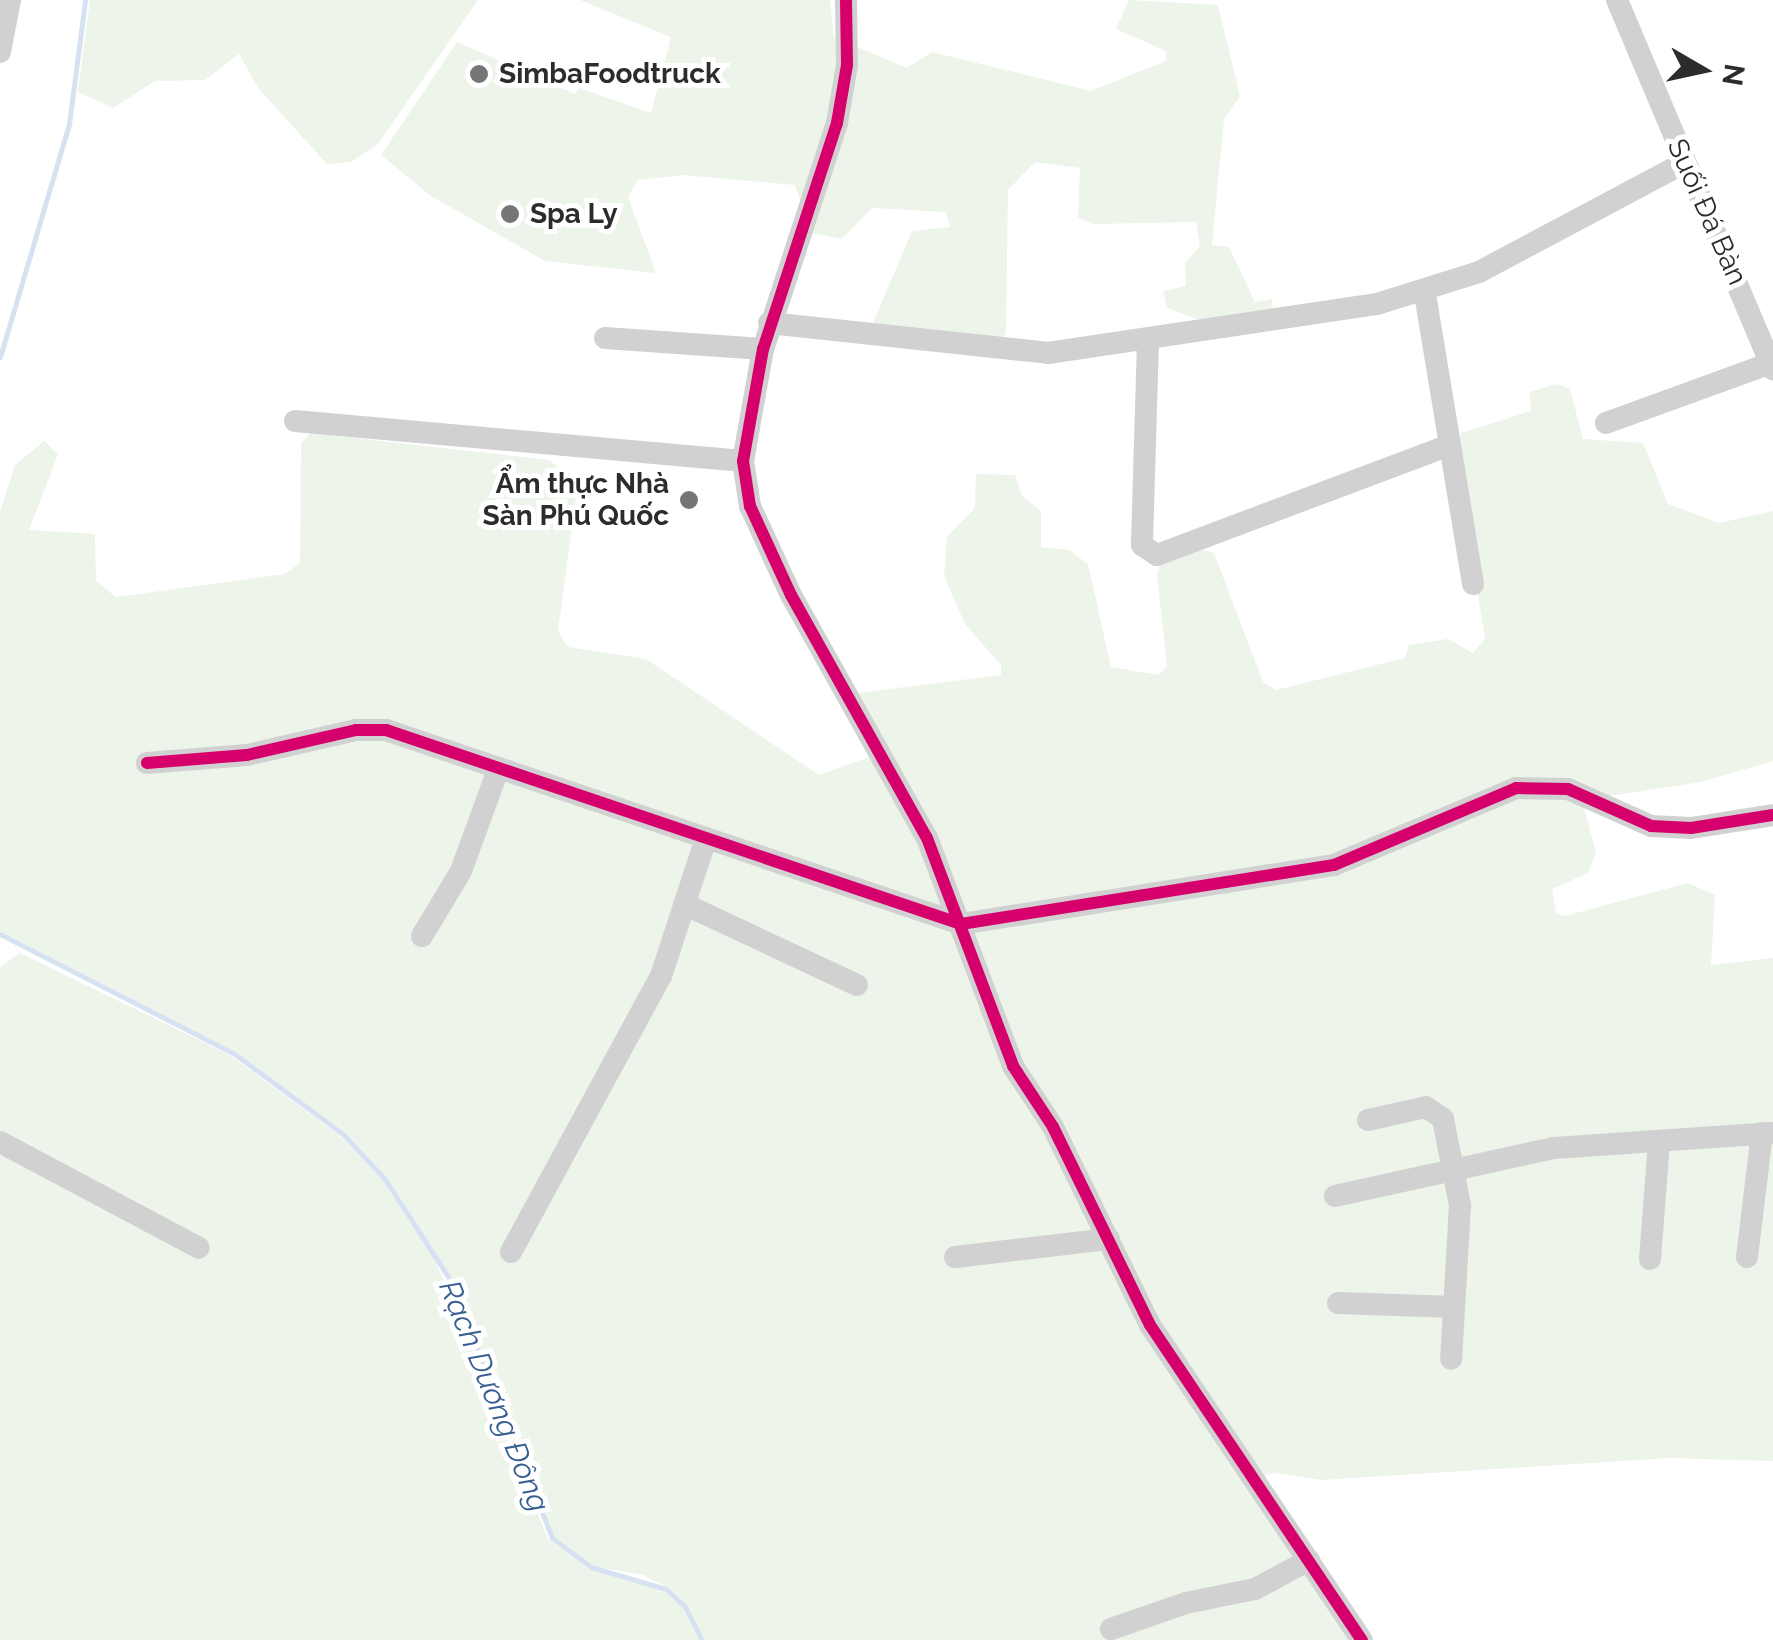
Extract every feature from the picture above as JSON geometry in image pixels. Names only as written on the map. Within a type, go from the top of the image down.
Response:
[{"type":"street","points":[[0,52],[10,0]]},
{"type":"street","points":[[846,0],[847,65],[838,123],[769,322],[763,350],[743,461],[750,506],[766,545],[927,838],[1013,1066],[1053,1127],[1199,1403],[1362,1640]]},
{"type":"street","name":"Suối Đá Bàn","points":[[1617,0],[1772,366]]},
{"type":"street","points":[[769,322],[1029,352],[1148,341],[1425,294],[1544,240],[1684,163]]},
{"type":"street","points":[[1425,294],[1472,584]]},
{"type":"street","points":[[605,338],[763,350]]},
{"type":"street","points":[[1148,341],[1142,545],[1156,555],[1449,445]]},
{"type":"street","points":[[1606,423],[1772,366]]},
{"type":"street","points":[[294,421],[743,461]]},
{"type":"street","points":[[147,763],[247,755],[374,729],[960,924],[1304,872],[1516,788],[1568,789],[1651,826],[1691,828],[1773,815]]},
{"type":"street","points":[[422,936],[461,871],[498,770]]},
{"type":"street","points":[[511,1252],[661,976],[705,841]]},
{"type":"street","points":[[684,904],[857,985]]},
{"type":"street","points":[[1368,1120],[1436,1108],[1455,1165],[1452,1359]]},
{"type":"street","points":[[1335,1196],[1455,1165],[1554,1148],[1768,1133],[1747,1258]]},
{"type":"street","points":[[0,1142],[198,1248]]},
{"type":"street","points":[[1650,1259],[1659,1142]]},
{"type":"street","points":[[955,1257],[1109,1239]]},
{"type":"street","points":[[1338,1304],[1454,1307]]},
{"type":"street","points":[[1111,1630],[1186,1603],[1255,1590],[1308,1560]]},
{"type":"shaded area","points":[[90,0],[478,0],[378,144],[351,162],[327,164],[258,88],[239,54],[205,80],[155,81],[113,108],[78,92]]},
{"type":"shaded area","points":[[580,0],[830,0],[834,37],[907,68],[932,52],[1091,91],[1166,61],[1166,51],[1116,29],[1129,0],[1218,5],[1240,96],[1224,119],[1212,245],[1229,247],[1255,302],[1272,299],[1273,315],[1202,329],[1197,319],[1167,308],[1163,291],[1186,286],[1185,263],[1200,246],[1196,222],[1092,224],[1078,217],[1080,168],[1035,162],[1008,190],[1006,333],[999,342],[889,332],[873,323],[912,231],[950,227],[946,212],[872,208],[842,239],[812,233],[795,185],[684,175],[638,180],[628,197],[656,273],[545,261],[431,196],[381,155],[457,42],[575,94],[579,88],[651,113],[671,37]]},
{"type":"shaded area","points":[[1557,384],[1570,389],[1583,439],[1643,443],[1668,504],[1719,523],[1773,511],[1773,761],[1701,782],[1582,800],[1596,853],[1588,873],[1552,889],[1556,913],[1565,916],[1688,883],[1715,895],[1711,965],[1773,958],[1773,1461],[1669,1458],[1322,1480],[1275,1473],[1246,1480],[1357,1640],[704,1640],[688,1607],[669,1588],[643,1575],[593,1566],[554,1537],[452,1280],[388,1178],[344,1131],[234,1052],[0,931],[0,512],[15,465],[44,441],[58,454],[29,530],[95,534],[96,581],[116,597],[285,574],[300,563],[301,443],[311,433],[549,460],[578,482],[558,631],[568,647],[646,659],[819,775],[869,757],[857,693],[1001,675],[1001,665],[965,624],[944,576],[947,537],[975,508],[976,474],[1015,475],[1022,496],[1041,511],[1041,547],[1069,550],[1088,564],[1111,667],[1159,675],[1167,666],[1157,574],[1161,562],[1201,549],[1214,553],[1263,682],[1276,690],[1405,658],[1409,645],[1448,639],[1473,653],[1485,639],[1456,455],[1461,433],[1531,411],[1530,392]]},
{"type":"shaded area","points":[[20,953],[228,1054],[338,1134],[383,1179],[420,1231],[445,1282],[548,1539],[589,1569],[663,1590],[682,1607],[699,1640],[0,1640],[0,967]]},
{"type":"waterway","name":"Rạch Dương Đông","points":[[0,357],[69,124],[85,0]]},
{"type":"waterway","name":"Rạch Dương Đông","points":[[0,934],[233,1053],[342,1133],[385,1179],[450,1280],[552,1538],[591,1567],[666,1589],[685,1607],[702,1640]]},
{"type":"cycle path","points":[[846,0],[847,65],[837,123],[763,349],[743,461],[750,506],[791,595],[927,838],[1013,1066],[1053,1127],[1150,1325],[1362,1640]]},
{"type":"cycle path","points":[[147,763],[247,755],[356,730],[386,730],[961,924],[1334,865],[1516,788],[1568,789],[1651,826],[1691,828],[1773,815]]},
{"type":"place","name":"SimbaFoodtruck","points":[[479,74]]},
{"type":"place","name":"Spa Ly","points":[[510,214]]},
{"type":"place","name":"Ẩm thực Nhà Sàn Phú Quốc","points":[[689,500]]}]
